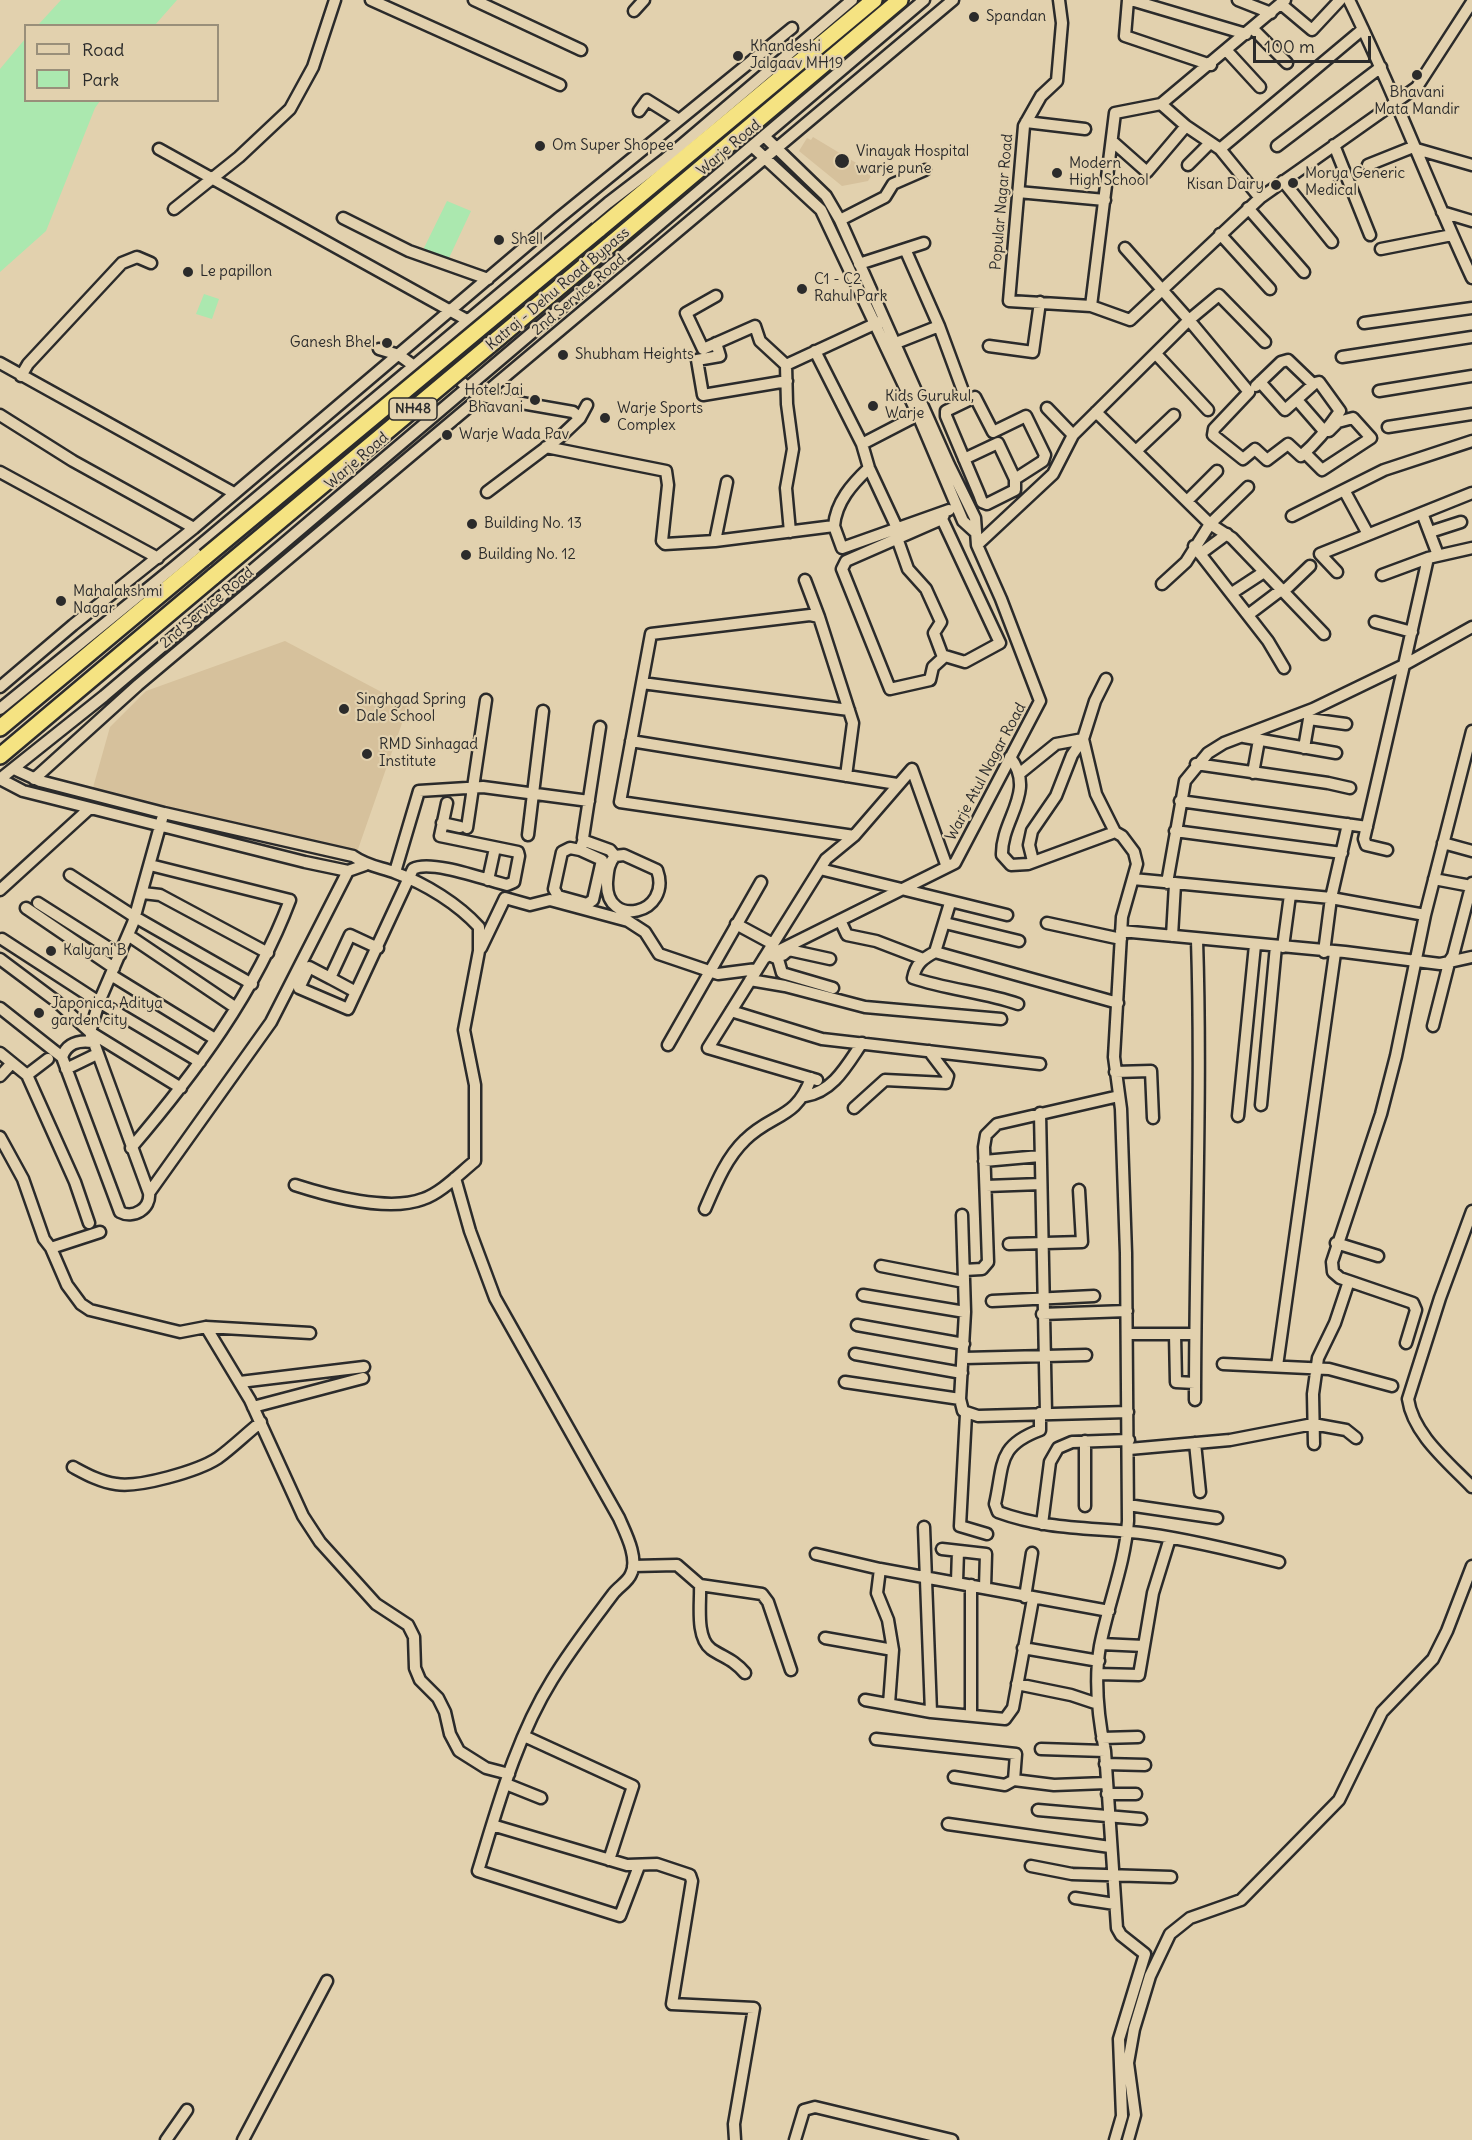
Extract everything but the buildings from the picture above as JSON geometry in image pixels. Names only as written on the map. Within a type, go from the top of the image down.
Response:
[{"type":"highway","name":"Katraj - Dehu Road Bypass","points":[[0,728],[874,0]]},
{"type":"highway","name":"Katraj - Dehu Road Bypass","points":[[0,756],[900,0]]},
{"type":"street","points":[[174,210],[239,158],[290,109],[313,66],[335,0]]},
{"type":"street","points":[[371,0],[560,85]]},
{"type":"street","points":[[474,0],[581,50]]},
{"type":"street","points":[[634,11],[644,0]]},
{"type":"street","points":[[0,709],[174,567],[620,193],[808,40],[852,0]]},
{"type":"street","name":"Warje Road","points":[[0,779],[14,770],[121,681],[924,0]]},
{"type":"street","name":"2nd Service Road","points":[[34,779],[138,685],[953,0]]},
{"type":"street","name":"Popular Nagar Road","points":[[1059,0],[1062,23],[1057,81],[1041,96],[1026,122],[1009,300],[1091,306],[1130,320],[1162,291]]},
{"type":"street","points":[[1210,65],[1125,36],[1130,0],[1250,31],[1287,63]]},
{"type":"street","points":[[1238,0],[1270,13]]},
{"type":"street","points":[[1091,306],[1116,113],[1161,104],[1284,1],[1312,30],[1340,0]]},
{"type":"street","points":[[1349,0],[1397,101],[1413,147],[1472,278]]},
{"type":"street","points":[[1162,291],[1260,198],[1417,87],[1472,2]]},
{"type":"street","points":[[3,681],[158,558],[559,218],[792,28]]},
{"type":"street","points":[[1220,149],[1364,29]]},
{"type":"street","points":[[1227,51],[1260,87]]},
{"type":"street","points":[[1277,146],[1381,67]]},
{"type":"street","points":[[639,111],[647,100],[679,120]]},
{"type":"street","points":[[1161,104],[1186,126],[1220,149],[1260,198]]},
{"type":"street","points":[[1026,122],[1085,129]]},
{"type":"street","points":[[1112,141],[1147,172],[1186,126]]},
{"type":"street","points":[[765,137],[831,204],[840,220],[963,521],[974,531]]},
{"type":"street","points":[[1188,165],[1210,143]]},
{"type":"street","points":[[1334,145],[1370,235]]},
{"type":"street","points":[[753,147],[821,210],[880,321],[896,343],[949,465],[975,518],[963,521]]},
{"type":"street","points":[[1368,165],[1413,147],[1472,165]]},
{"type":"street","points":[[159,149],[211,180],[467,320]]},
{"type":"street","points":[[840,220],[885,197],[893,184],[925,170]]},
{"type":"street","points":[[1283,181],[1332,242]]},
{"type":"street","points":[[602,184],[620,193]]},
{"type":"street","points":[[1018,192],[1105,200]]},
{"type":"street","points":[[821,210],[831,204]]},
{"type":"street","points":[[1248,208],[1304,272]]},
{"type":"street","points":[[1442,212],[1472,221]]},
{"type":"street","points":[[343,218],[409,251],[488,279]]},
{"type":"street","points":[[559,218],[578,228]]},
{"type":"street","points":[[1220,234],[1270,288]]},
{"type":"street","points":[[1381,249],[1452,235]]},
{"type":"street","points":[[859,264],[924,243]]},
{"type":"street","points":[[1125,248],[1249,392]]},
{"type":"street","points":[[905,249],[939,326],[963,392]]},
{"type":"street","points":[[21,376],[28,364],[111,278],[122,263],[137,257],[151,263]]},
{"type":"street","points":[[977,544],[1053,474],[1073,435],[1189,321],[1219,295],[1265,342]]},
{"type":"street","points":[[716,296],[686,313],[703,349],[755,326],[760,341],[786,365],[787,404],[793,449],[786,488],[790,532]]},
{"type":"street","points":[[989,346],[1033,352],[1040,303]]},
{"type":"street","points":[[1364,323],[1472,308]]},
{"type":"street","points":[[786,365],[880,321]]},
{"type":"street","points":[[896,343],[939,326]]},
{"type":"street","points":[[1342,357],[1472,338]]},
{"type":"street","points":[[716,343],[720,356],[697,360],[703,395],[787,381]]},
{"type":"street","points":[[379,350],[399,355],[414,366]]},
{"type":"street","points":[[815,351],[862,444],[869,468],[897,533],[908,569],[926,589],[941,622],[934,633],[943,657]]},
{"type":"street","points":[[429,352],[465,388],[482,397],[573,411],[580,418]]},
{"type":"street","points":[[1156,354],[1208,410]]},
{"type":"street","points":[[1260,382],[1284,410],[1313,384],[1321,383],[1340,409],[1320,438],[1301,456],[1288,444],[1267,460],[1255,449],[1243,459],[1213,435],[1214,429],[1249,392],[1260,382],[1288,360],[1313,384]]},
{"type":"street","points":[[1,364],[234,493]]},
{"type":"street","points":[[1379,391],[1472,376]]},
{"type":"street","points":[[964,459],[998,443],[1015,479],[1016,490],[985,504],[964,459],[946,411],[975,396],[993,432],[1026,416],[1046,454],[1043,461],[1015,479]]},
{"type":"street","points":[[1297,400],[1324,431]]},
{"type":"street","points":[[487,492],[580,418],[587,405]]},
{"type":"street","points":[[1047,408],[1073,435]]},
{"type":"street","points":[[1096,412],[1210,524],[1227,534],[1324,634]]},
{"type":"street","points":[[1388,427],[1472,414]]},
{"type":"street","points":[[0,415],[73,461],[194,528]]},
{"type":"street","points":[[862,444],[918,415]]},
{"type":"street","points":[[1136,452],[1174,415]]},
{"type":"street","points":[[1305,453],[1322,470],[1371,438],[1353,418],[1338,422],[1329,431],[1324,431]]},
{"type":"street","points":[[1292,516],[1384,470],[1471,445]]},
{"type":"street","points":[[546,447],[666,471],[668,485],[662,541],[665,544],[715,541],[834,526]]},
{"type":"street","points":[[271,462],[285,472]]},
{"type":"street","points":[[869,468],[848,492],[835,512],[834,526],[842,548],[897,533],[944,516],[957,505]]},
{"type":"street","points":[[1187,501],[1217,471]]},
{"type":"street","points":[[0,472],[158,558]]},
{"type":"street","points":[[715,541],[726,482]]},
{"type":"street","points":[[1162,584],[1197,550],[1210,524],[1248,487]]},
{"type":"street","points":[[1344,490],[1368,534]]},
{"type":"street","points":[[1337,572],[1320,554],[1472,493]]},
{"type":"street","points":[[1388,850],[1366,845],[1364,839],[1412,632],[1433,557],[1430,532],[1422,513]]},
{"type":"street","points":[[897,533],[846,561],[842,569],[843,577],[890,689],[930,680],[933,668],[943,657],[955,657],[965,662],[1000,643],[944,516]]},
{"type":"street","name":"Warje Atul Nagar Road","points":[[771,954],[955,863],[1040,701],[977,544],[974,531],[975,518]]},
{"type":"street","points":[[1430,532],[1461,522]]},
{"type":"street","points":[[1197,550],[1227,534]]},
{"type":"street","points":[[1382,575],[1433,557],[1472,548]]},
{"type":"street","points":[[1197,550],[1248,615],[1284,668]]},
{"type":"street","points":[[1248,615],[1282,591],[1310,566]]},
{"type":"street","points":[[1232,594],[1264,572]]},
{"type":"street","points":[[805,580],[819,616],[853,723],[846,776]]},
{"type":"street","points":[[819,616],[810,615],[651,634],[620,802],[854,836]]},
{"type":"street","points":[[1375,622],[1412,632]]},
{"type":"street","points":[[1172,936],[1171,883],[1180,801],[1185,781],[1196,764],[1224,743],[1313,710],[1404,665],[1472,627]]},
{"type":"street","points":[[1033,861],[1029,845],[1032,831],[1056,796],[1072,756],[1083,739],[1091,711],[1106,679]]},
{"type":"street","points":[[121,681],[138,685]]},
{"type":"street","points":[[642,683],[849,710]]},
{"type":"street","points":[[442,823],[464,827],[486,700]]},
{"type":"street","points":[[528,835],[543,711]]},
{"type":"street","points":[[1304,748],[1309,718],[1346,724]]},
{"type":"street","points":[[582,845],[600,728]]},
{"type":"street","points":[[1406,1344],[1416,1310],[1413,1303],[1336,1276],[1331,1267],[1336,1243],[1381,1114],[1396,1056],[1425,915],[1472,731]]},
{"type":"street","points":[[1244,737],[1336,753]]},
{"type":"street","points":[[1019,774],[1056,744],[1083,739]]},
{"type":"street","points":[[1083,739],[1096,794],[1115,832],[1122,836],[1134,852],[1137,864],[1121,935],[1115,1072],[1119,1096],[1128,1334],[1128,1532],[1101,1644],[1098,1704],[1105,1751],[1107,1817],[1119,1932],[1143,1949],[1145,1958],[1130,1995],[1119,2039],[1122,2116],[1115,2140]]},
{"type":"street","points":[[1253,773],[1259,740]]},
{"type":"street","points":[[631,741],[897,784]]},
{"type":"street","points":[[1010,757],[1019,774],[1020,795],[1002,843],[1002,855],[1011,865],[1020,866],[1115,832]]},
{"type":"street","points":[[1196,764],[1350,788]]},
{"type":"street","points":[[705,1209],[715,1186],[744,1141],[766,1124],[789,1113],[805,1096],[814,1079],[708,1048],[757,969],[771,954],[826,859],[854,836],[912,769],[947,867]]},
{"type":"street","points":[[14,770],[34,779],[164,813],[353,856],[365,865],[395,872],[408,879],[466,912],[479,927],[479,951],[464,1030],[475,1085],[475,1161],[425,1199],[409,1203],[358,1201],[295,1185]]},
{"type":"street","points":[[0,779],[23,791],[87,811],[159,825],[348,871],[365,865]]},
{"type":"street","points":[[395,872],[419,791],[472,787],[532,792],[589,801]]},
{"type":"street","points":[[1180,801],[1367,827]]},
{"type":"street","points":[[356,992],[309,967],[299,988],[348,1009],[378,948],[413,869],[424,865],[512,884],[518,852],[441,837],[447,803]]},
{"type":"street","points":[[0,890],[87,811]]},
{"type":"street","points":[[0,1008],[62,1057],[120,1212],[128,1215],[143,1210],[149,1201],[149,1193],[91,1037],[99,1002],[120,956],[143,893],[164,813]]},
{"type":"street","points":[[1277,1366],[1329,952],[1331,898],[1348,824]]},
{"type":"street","points":[[1176,831],[1342,853]]},
{"type":"street","points":[[1443,843],[1472,851]]},
{"type":"street","points":[[582,845],[602,860],[593,900],[587,904],[558,896],[554,889],[562,852],[582,845],[610,850],[615,856]]},
{"type":"street","points":[[488,880],[495,848]]},
{"type":"street","points":[[624,855],[657,870],[661,881],[656,898],[643,908],[633,912],[621,910],[613,904],[607,889],[608,867],[615,856],[624,855]]},
{"type":"street","points":[[131,1148],[182,1088],[252,984],[268,953],[290,900],[150,865]]},
{"type":"street","points":[[820,869],[950,903],[1007,915]]},
{"type":"street","points":[[149,1193],[271,1022],[348,871]]},
{"type":"street","points":[[70,875],[135,917],[252,984]]},
{"type":"street","points":[[1133,879],[1331,898],[1425,915]]},
{"type":"street","points":[[1433,1026],[1472,885],[1434,879]]},
{"type":"street","points":[[668,1045],[761,882]]},
{"type":"street","points":[[143,893],[160,895],[268,953]]},
{"type":"street","points":[[1262,1105],[1280,947],[1290,895]]},
{"type":"street","points":[[479,951],[505,898],[531,905],[545,899],[630,921],[645,932],[659,954],[710,971],[726,975],[757,969]]},
{"type":"street","points":[[38,903],[120,956]]},
{"type":"street","points":[[935,952],[950,903]]},
{"type":"street","points":[[26,908],[113,972],[215,1039]]},
{"type":"street","points":[[840,920],[848,935],[876,941],[923,958]]},
{"type":"street","points":[[945,923],[1019,941]]},
{"type":"street","points":[[1047,923],[1121,935],[1172,936],[1414,962],[1449,963],[1472,957]]},
{"type":"street","points":[[736,924],[771,954],[782,973],[833,988]]},
{"type":"street","points":[[128,935],[236,1008]]},
{"type":"street","points":[[330,978],[350,935],[378,948]]},
{"type":"street","points":[[2,939],[99,1002],[200,1062]]},
{"type":"street","points":[[1195,1400],[1200,1029],[1197,940]]},
{"type":"street","points":[[1238,1116],[1255,945]]},
{"type":"street","points":[[771,954],[789,950],[830,959]]},
{"type":"street","points":[[1017,1004],[997,996],[952,989],[913,978],[915,968],[923,958],[935,952],[1118,1003]]},
{"type":"street","points":[[0,959],[56,1000],[91,1037],[182,1088]]},
{"type":"street","points":[[750,980],[785,986],[865,1007],[1001,1019]]},
{"type":"street","points":[[731,1011],[822,1039],[1040,1064]]},
{"type":"street","points":[[62,1057],[65,1049],[74,1042],[91,1037]]},
{"type":"street","points":[[805,1096],[814,1095],[834,1081],[862,1043]]},
{"type":"street","points":[[854,1108],[885,1080],[946,1083],[948,1076],[929,1051]]},
{"type":"street","points":[[0,1053],[27,1075],[75,1182],[89,1223]]},
{"type":"street","points":[[66,1068],[97,1054]]},
{"type":"street","points":[[27,1075],[48,1059]]},
{"type":"street","points":[[0,1076],[12,1063]]},
{"type":"street","points":[[1115,1072],[1151,1071],[1153,1118]]},
{"type":"street","points":[[964,1270],[982,1269],[988,1262],[984,1140],[993,1126],[1119,1096]]},
{"type":"street","points":[[1040,1113],[1043,1413],[1040,1430],[1021,1437],[1010,1446],[995,1506],[1000,1513],[1042,1524],[1084,1531],[1128,1532],[1170,1538],[1279,1562]]},
{"type":"street","points":[[0,1137],[23,1179],[44,1239],[51,1248],[67,1285],[81,1304],[90,1310],[180,1332],[206,1327],[310,1333]]},
{"type":"street","points":[[984,1161],[1040,1156]]},
{"type":"street","points":[[455,1178],[470,1231],[495,1298],[619,1518],[628,1537],[633,1566],[631,1576],[615,1591],[552,1680],[524,1736],[478,1871],[620,1916],[639,1866]]},
{"type":"street","points":[[986,1186],[1041,1184]]},
{"type":"street","points":[[1009,1244],[1082,1242],[1079,1190]]},
{"type":"street","points":[[1472,1211],[1440,1298],[1408,1399],[1410,1413],[1429,1442],[1472,1487]]},
{"type":"street","points":[[962,1215],[965,1312],[960,1400],[963,1411],[978,1416],[1128,1412]]},
{"type":"street","points":[[51,1248],[100,1232]]},
{"type":"street","points":[[1336,1243],[1378,1256]]},
{"type":"street","points":[[881,1266],[964,1282]]},
{"type":"street","points":[[1314,1444],[1316,1368],[1349,1281]]},
{"type":"street","points":[[863,1295],[965,1312]]},
{"type":"street","points":[[993,1301],[1094,1296]]},
{"type":"street","points":[[1042,1314],[1127,1311]]},
{"type":"street","points":[[857,1325],[964,1344]]},
{"type":"street","points":[[206,1327],[254,1407],[303,1516],[321,1542],[376,1604],[408,1625],[414,1637],[416,1668],[420,1680],[438,1698],[459,1751],[541,1798]]},
{"type":"street","points":[[1128,1334],[1195,1334]]},
{"type":"street","points":[[1175,1334],[1176,1382],[1195,1383]]},
{"type":"street","points":[[855,1353],[962,1373]]},
{"type":"street","points":[[964,1358],[1086,1355]]},
{"type":"street","points":[[1223,1364],[1344,1371],[1392,1386]]},
{"type":"street","points":[[240,1382],[364,1366]]},
{"type":"street","points":[[254,1407],[363,1378]]},
{"type":"street","points":[[844,1382],[960,1400]]},
{"type":"street","points":[[966,1413],[960,1526],[987,1534]]},
{"type":"street","points":[[73,1467],[113,1484],[126,1485],[148,1480],[200,1467],[217,1458],[261,1422]]},
{"type":"street","points":[[1042,1524],[1053,1453],[1072,1442],[1129,1445],[1195,1443],[1230,1440],[1313,1424],[1343,1428],[1356,1438]]},
{"type":"street","points":[[1085,1441],[1085,1506]]},
{"type":"street","points":[[1195,1443],[1200,1492]]},
{"type":"street","points":[[1128,1504],[1217,1518]]},
{"type":"street","points":[[924,1527],[931,1712]]},
{"type":"street","points":[[1098,1674],[1139,1675],[1153,1593],[1170,1538]]},
{"type":"street","points":[[942,1549],[986,1554],[985,1588]]},
{"type":"street","points":[[957,1582],[958,1551]]},
{"type":"street","points":[[865,1700],[931,1712],[1000,1719],[1008,1717],[1023,1648],[1032,1553]]},
{"type":"street","points":[[816,1554],[1029,1598],[1109,1611]]},
{"type":"street","points":[[633,1566],[677,1565],[700,1585],[762,1594],[768,1602],[791,1670]]},
{"type":"street","points":[[1128,2140],[1135,2115],[1128,2063],[1134,2029],[1150,1976],[1170,1934],[1190,1918],[1241,1900],[1339,1800],[1382,1712],[1433,1659],[1447,1631],[1472,1566]]},
{"type":"street","points":[[880,1569],[877,1593],[888,1620],[893,1650],[889,1704]]},
{"type":"street","points":[[700,1585],[703,1640],[712,1649],[733,1659],[745,1673]]},
{"type":"street","points":[[971,1585],[971,1715]]},
{"type":"street","points":[[825,1638],[893,1650]]},
{"type":"street","points":[[1101,1644],[1144,1646]]},
{"type":"street","points":[[1023,1648],[1099,1661]]},
{"type":"street","points":[[1017,1684],[1071,1695],[1098,1704]]},
{"type":"street","points":[[524,1736],[633,1786],[609,1860]]},
{"type":"street","points":[[1102,1738],[1138,1737]]},
{"type":"street","points":[[876,1739],[1016,1754],[1014,1780]]},
{"type":"street","points":[[1041,1749],[1105,1751]]},
{"type":"street","points":[[1106,1764],[1145,1764]]},
{"type":"street","points":[[954,1777],[1005,1785],[1014,1780],[1136,1794]]},
{"type":"street","points":[[1038,1810],[1141,1819]]},
{"type":"street","points":[[948,1824],[1110,1846]]},
{"type":"street","points":[[492,1825],[609,1860],[639,1866],[657,1864],[687,1873],[692,1877],[672,2004],[754,2008],[734,2124],[735,2140]]},
{"type":"street","points":[[1031,1866],[1072,1874],[1172,1877]]},
{"type":"street","points":[[1075,1899],[1115,1904]]},
{"type":"street","points":[[243,2140],[327,1981]]},
{"type":"street","points":[[795,2140],[804,2110],[815,2107],[952,2140]]},
{"type":"street","points":[[165,2140],[187,2110]]},
{"type":"shaded area","name":"Vinayak Hospital warje pune","points":[[813,137],[858,164],[856,167],[871,176],[868,181],[842,186],[799,151],[807,138],[811,140]]},
{"type":"shaded area","points":[[285,641],[408,706],[357,852],[92,791],[110,727],[146,691]]},
{"type":"green space","points":[[61,0],[177,0],[156,24],[39,24]]},
{"type":"green space","points":[[24,40],[24,102],[99,102],[46,231],[0,272],[0,69]]},
{"type":"green space","points":[[447,201],[471,211],[449,258],[423,250]]},
{"type":"green space","points":[[204,294],[219,299],[212,319],[196,314]]},
{"type":"place","name":"Spandan","points":[[974,17]]},
{"type":"place","name":"Khandeshi Jalgaav MH19","points":[[738,56]]},
{"type":"place","name":"Bhavani Mata Mandir","points":[[1417,75]]},
{"type":"place","name":"Om Super Shopee","points":[[540,146]]},
{"type":"place","name":"Vinayak Hospital warje pune","points":[[842,161]]},
{"type":"place","name":"Modern High School","points":[[1057,173]]},
{"type":"place","name":"Morya Generic Medical","points":[[1293,183]]},
{"type":"place","name":"Kisan Dairy","points":[[1276,185]]},
{"type":"place","name":"Shell","points":[[499,240]]},
{"type":"place","name":"Le papillon","points":[[188,272]]},
{"type":"place","name":"C1 - C2 Rahul Park","points":[[802,289]]},
{"type":"place","name":"Ganesh Bhel","points":[[387,343]]},
{"type":"place","name":"Shubham Heights","points":[[563,355]]},
{"type":"place","name":"Hotel Jai Bhavani","points":[[535,400]]},
{"type":"place","name":"Kids Gurukul, Warje","points":[[873,406]]},
{"type":"place","name":"Warje Sports Complex","points":[[605,418]]},
{"type":"place","name":"Warje Wada Pav","points":[[447,435]]},
{"type":"place","name":"Building No. 13","points":[[472,524]]},
{"type":"place","name":"Building No. 12","points":[[466,555]]},
{"type":"place","name":"Mahalakshmi Nagar","points":[[61,601]]},
{"type":"place","name":"Singhgad Spring Dale School","points":[[344,709]]},
{"type":"place","name":"RMD Sinhagad Institute","points":[[367,754]]},
{"type":"place","name":"Kalyani B","points":[[51,951]]},
{"type":"place","name":"Japonica, Aditya garden city","points":[[39,1013]]}]
